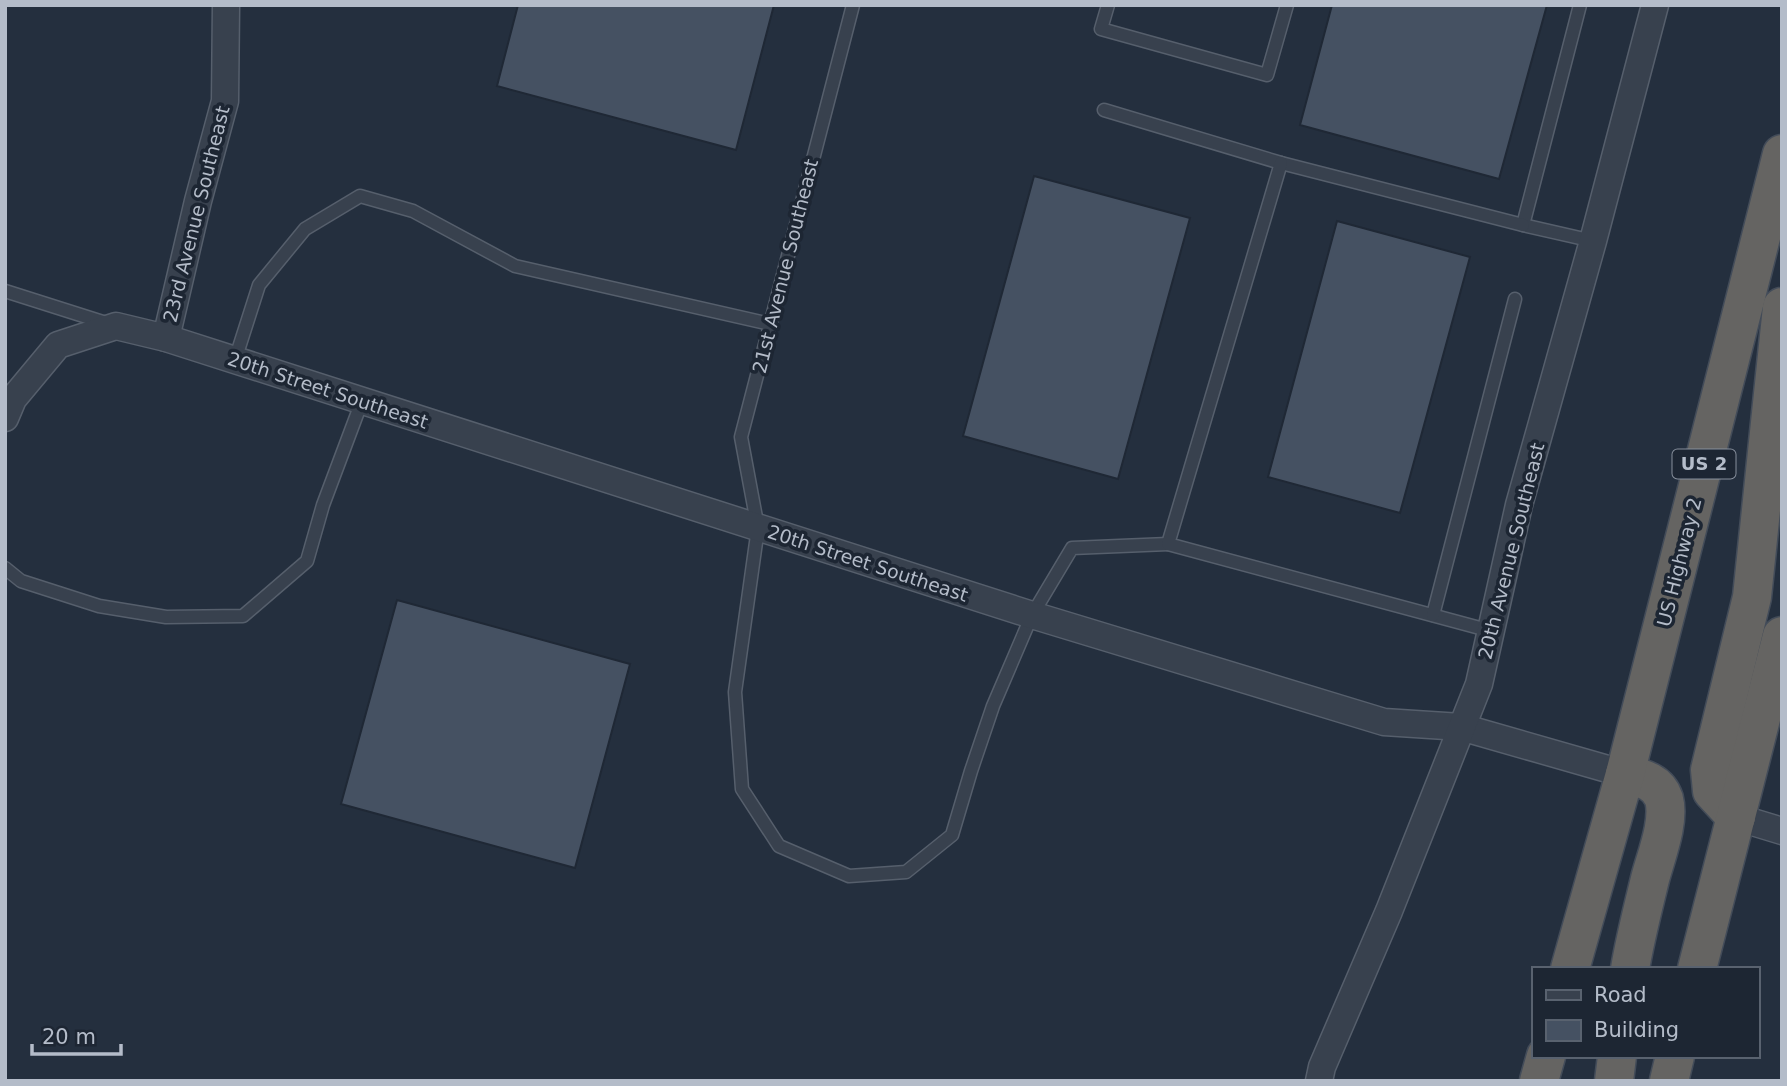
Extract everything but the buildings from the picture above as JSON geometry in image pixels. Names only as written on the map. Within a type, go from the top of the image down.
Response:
[{"type":"highway","name":"US Highway 2","points":[[1571,967],[1625,774],[1782,155]]},
{"type":"highway","points":[[1736,817],[1712,791],[1710,770],[1752,597],[1782,307]]},
{"type":"highway","points":[[1698,967],[1782,636]]},
{"type":"highway","points":[[1625,774],[1648,779],[1663,798],[1665,812],[1630,967]]},
{"type":"highway","points":[[1539,1081],[1545,1058]]},
{"type":"highway","points":[[1614,1081],[1617,1058]]},
{"type":"highway","points":[[1669,1081],[1675,1058]]},
{"type":"street","name":"23rd Avenue Southeast","points":[[166,338],[225,101],[226,5]]},
{"type":"street","name":"20th Avenue Southeast","points":[[1319,1081],[1322,1067],[1389,911],[1479,684],[1519,505],[1593,241],[1655,5]]},
{"type":"street","name":"20th Street Southeast","points":[[116,326],[166,338],[1032,615],[1384,722],[1461,727],[1625,774]]},
{"type":"street","points":[[5,418],[13,399],[58,345],[116,326]]},
{"type":"street","points":[[1736,817],[1782,831]]},
{"type":"lane","name":"21st Avenue Southeast","points":[[853,5],[741,437],[758,528],[735,692],[743,789],[779,846],[849,876],[906,872],[952,835],[993,706],[1032,615],[1072,548],[1168,544]]},
{"type":"lane","points":[[1108,5],[1101,29],[1267,75],[1287,5]]},
{"type":"lane","points":[[1523,225],[1580,5]]},
{"type":"lane","points":[[1104,110],[1282,163],[1593,241]]},
{"type":"lane","points":[[1282,163],[1168,544],[1491,631]]},
{"type":"lane","points":[[235,360],[259,285],[305,229],[360,196],[413,211],[516,266],[771,324]]},
{"type":"lane","points":[[5,291],[116,326]]},
{"type":"lane","points":[[1433,615],[1515,299]]},
{"type":"lane","points":[[5,568],[21,581],[99,606],[166,617],[243,616],[307,561],[323,505],[362,401]]}]
